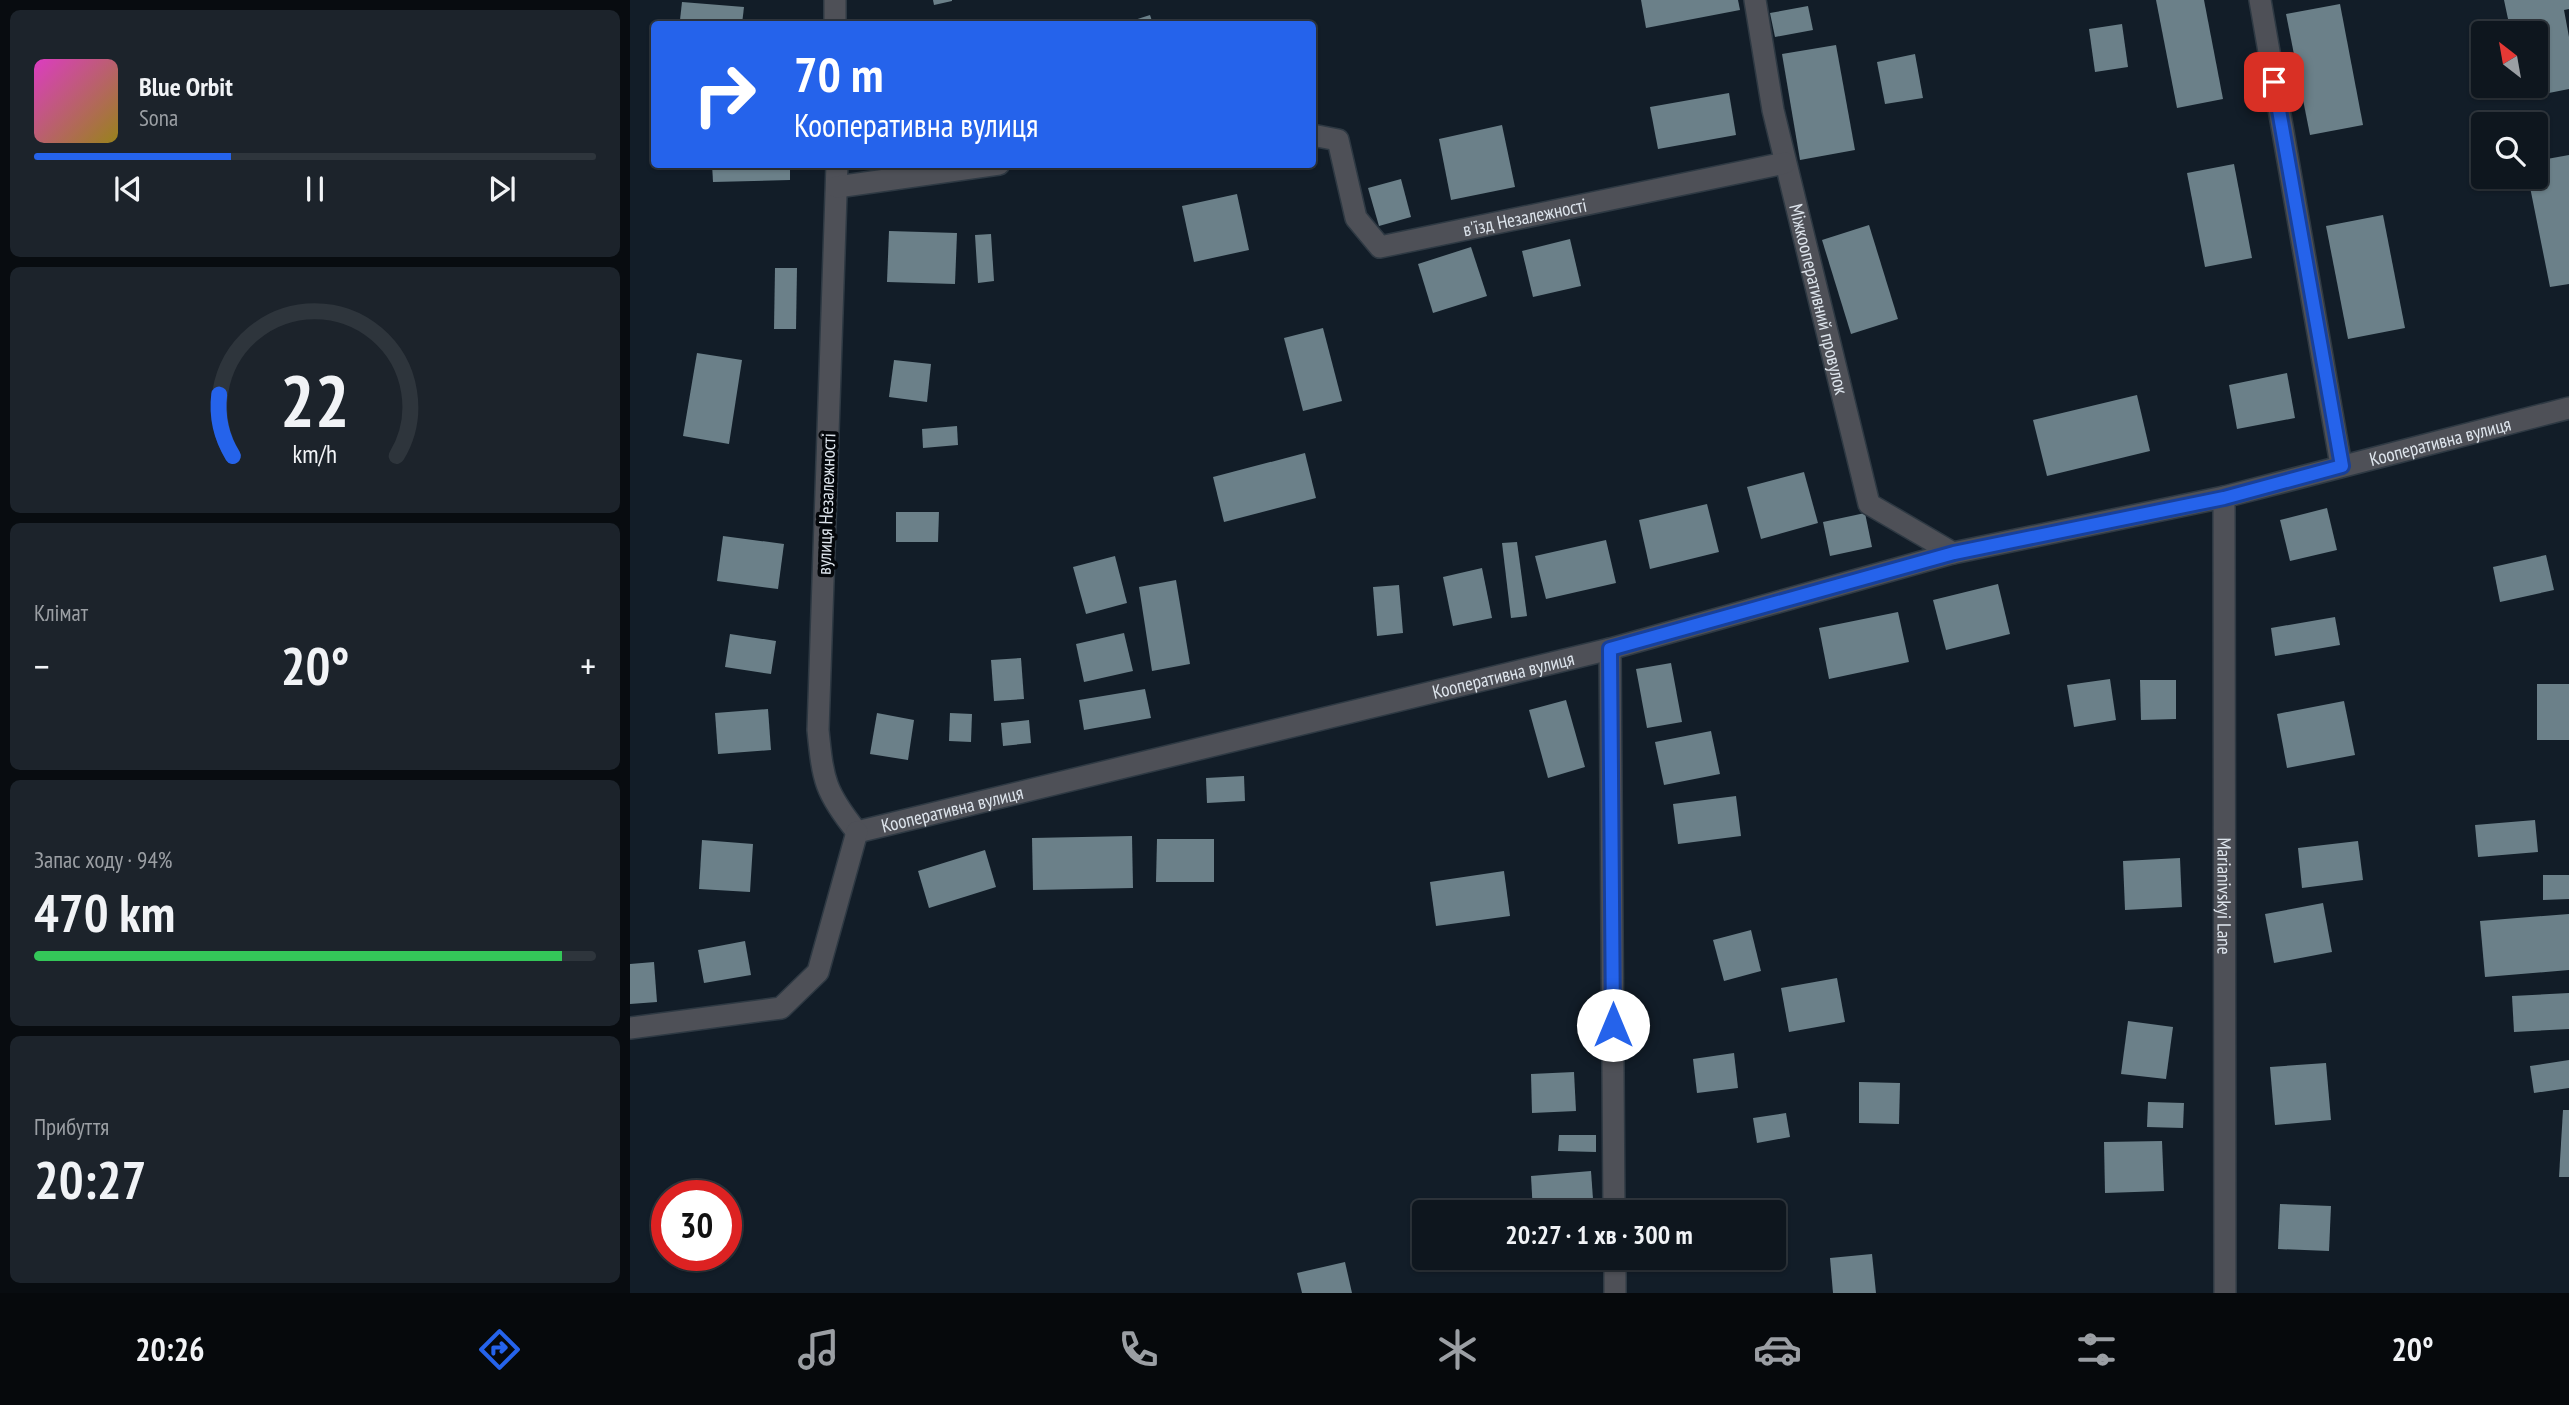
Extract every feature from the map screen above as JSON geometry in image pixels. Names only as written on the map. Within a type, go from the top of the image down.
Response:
[{"type":"street","points":[[835,0],[835,21]]},
{"type":"street","name":"Міжкооперативний провулок","points":[[1755,0],[1785,163],[1798,203],[1870,504],[1954,553]]},
{"type":"street","points":[[2260,0],[2342,466]]},
{"type":"street","name":"в'їзд Незалежності","points":[[1316,136],[1338,140],[1356,218],[1380,247],[1785,163]]},
{"type":"street","name":"вулиця Незалежності","points":[[836,168],[818,730],[823,777],[833,802],[858,832]]},
{"type":"street","points":[[837,187],[971,168]]},
{"type":"street","name":"Кооперативна вулиця","points":[[630,1028],[781,1008],[818,972],[858,832],[1610,649],[1954,553],[2224,498],[2569,408]]},
{"type":"street","name":"Marianivskyi Lane","points":[[2224,498],[2225,1293]]},
{"type":"street","points":[[1610,649],[1614,1200]]},
{"type":"street","points":[[1615,1270],[1615,1293]]},
{"type":"building","points":[[933,0],[952,0],[952,1],[934,5]]},
{"type":"building","points":[[1641,0],[1738,0],[1740,10],[1646,28]]},
{"type":"building","points":[[2156,0],[2204,0],[2223,99],[2177,108]]},
{"type":"building","points":[[2504,0],[2569,0],[2569,9],[2564,10],[2569,37],[2569,89],[2548,93],[2548,21],[2508,21]]},
{"type":"building","points":[[682,2],[744,7],[742,21],[680,20]]},
{"type":"building","points":[[2340,4],[2363,125],[2310,135],[2286,14]]},
{"type":"building","points":[[1808,6],[1813,30],[1775,37],[1770,13]]},
{"type":"building","points":[[1150,15],[1152,21],[1131,21]]},
{"type":"building","points":[[2122,24],[2128,67],[2095,72],[2089,29]]},
{"type":"building","points":[[1836,45],[1855,150],[1800,160],[1782,54]]},
{"type":"building","points":[[1915,54],[1923,98],[1885,104],[1877,62]]},
{"type":"building","points":[[1729,93],[1736,135],[1658,149],[1650,107]]},
{"type":"building","points":[[1502,125],[1515,187],[1451,200],[1439,139]]},
{"type":"building","points":[[2569,155],[2569,284],[2550,287],[2530,189],[2548,189],[2548,159]]},
{"type":"building","points":[[2234,164],[2252,258],[2205,267],[2187,173]]},
{"type":"building","points":[[712,168],[790,168],[790,180],[713,182]]},
{"type":"building","points":[[1401,179],[1411,217],[1379,226],[1368,188]]},
{"type":"building","points":[[1237,194],[1249,250],[1194,262],[1182,206]]},
{"type":"building","points":[[2383,215],[2405,328],[2348,339],[2326,226]]},
{"type":"building","points":[[1869,225],[1898,319],[1851,334],[1822,240]]},
{"type":"building","points":[[889,231],[957,233],[955,284],[887,282]]},
{"type":"building","points":[[991,234],[994,281],[978,283],[975,235]]},
{"type":"building","points":[[1570,239],[1581,286],[1533,297],[1522,251]]},
{"type":"building","points":[[1471,247],[1487,296],[1433,313],[1418,264]]},
{"type":"building","points":[[775,268],[797,268],[796,329],[774,329]]},
{"type":"building","points":[[1323,328],[1342,401],[1303,411],[1284,338]]},
{"type":"building","points":[[697,353],[742,360],[729,444],[683,436]]},
{"type":"building","points":[[894,360],[931,364],[927,402],[889,397]]},
{"type":"building","points":[[2287,373],[2295,418],[2237,429],[2229,385]]},
{"type":"building","points":[[2137,395],[2150,451],[2047,476],[2033,420]]},
{"type":"building","points":[[957,426],[958,445],[923,448],[922,429]]},
{"type":"building","points":[[1305,453],[1316,498],[1224,522],[1213,477]]},
{"type":"building","points":[[1804,472],[1818,523],[1761,539],[1747,487]]},
{"type":"building","points":[[1707,504],[1719,552],[1650,569],[1639,520]]},
{"type":"building","points":[[2327,508],[2337,550],[2290,561],[2280,520]]},
{"type":"building","points":[[896,512],[939,512],[938,542],[896,542]]},
{"type":"building","points":[[1865,513],[1872,547],[1830,556],[1823,522]]},
{"type":"building","points":[[723,536],[784,544],[778,589],[717,581]]},
{"type":"building","points":[[1606,540],[1616,583],[1546,599],[1535,556]]},
{"type":"building","points":[[1517,542],[1527,616],[1511,618],[1502,543]]},
{"type":"building","points":[[2546,555],[2554,590],[2500,602],[2493,567]]},
{"type":"building","points":[[1115,556],[1127,603],[1086,614],[1073,567]]},
{"type":"building","points":[[1482,568],[1492,618],[1453,626],[1443,577]]},
{"type":"building","points":[[1176,580],[1190,664],[1152,671],[1139,587]]},
{"type":"building","points":[[1998,584],[2010,634],[1946,650],[1933,600]]},
{"type":"building","points":[[1399,585],[1403,633],[1377,636],[1373,587]]},
{"type":"building","points":[[1898,612],[1909,662],[1829,679],[1819,628]]},
{"type":"building","points":[[2335,617],[2340,645],[2275,656],[2271,628]]},
{"type":"building","points":[[1124,633],[1133,671],[1084,682],[1076,644]]},
{"type":"building","points":[[730,634],[776,641],[771,674],[725,667]]},
{"type":"building","points":[[1021,658],[1024,699],[994,701],[991,660]]},
{"type":"building","points":[[1671,663],[1682,722],[1647,728],[1636,669]]},
{"type":"building","points":[[2110,679],[2116,720],[2074,727],[2067,685]]},
{"type":"building","points":[[2140,680],[2176,680],[2176,719],[2141,720]]},
{"type":"building","points":[[2537,684],[2569,684],[2569,740],[2537,740]]},
{"type":"building","points":[[1145,689],[1151,718],[1084,730],[1079,700]]},
{"type":"building","points":[[1566,700],[1585,767],[1548,778],[1529,710]]},
{"type":"building","points":[[2344,701],[2355,755],[2287,768],[2277,714]]},
{"type":"building","points":[[768,709],[771,750],[718,754],[715,713]]},
{"type":"building","points":[[877,713],[914,720],[908,760],[870,754]]},
{"type":"building","points":[[950,713],[972,714],[971,742],[949,741]]},
{"type":"building","points":[[1029,720],[1031,743],[1003,746],[1001,723]]},
{"type":"building","points":[[1711,731],[1720,774],[1664,785],[1655,742]]},
{"type":"building","points":[[1244,776],[1245,801],[1207,803],[1206,778]]},
{"type":"building","points":[[1736,796],[1741,836],[1678,844],[1673,804]]},
{"type":"building","points":[[2535,820],[2538,852],[2478,857],[2475,825]]},
{"type":"building","points":[[1132,836],[1133,888],[1033,890],[1032,838]]},
{"type":"building","points":[[1157,839],[1214,839],[1214,882],[1156,882]]},
{"type":"building","points":[[702,840],[753,844],[750,892],[699,889]]},
{"type":"building","points":[[2358,841],[2363,880],[2302,888],[2298,848]]},
{"type":"building","points":[[985,850],[996,887],[929,908],[918,871]]},
{"type":"building","points":[[2180,858],[2182,907],[2125,910],[2123,861]]},
{"type":"building","points":[[1504,871],[1510,916],[1436,926],[1430,882]]},
{"type":"building","points":[[2543,875],[2569,875],[2569,899],[2543,900]]},
{"type":"building","points":[[2323,903],[2332,952],[2274,963],[2265,914]]},
{"type":"building","points":[[2569,914],[2569,970],[2485,977],[2480,921]]},
{"type":"building","points":[[1751,930],[1761,971],[1724,981],[1713,940]]},
{"type":"building","points":[[745,941],[751,975],[704,983],[698,950]]},
{"type":"building","points":[[654,962],[657,1002],[630,1004],[630,964]]},
{"type":"building","points":[[1837,978],[1845,1022],[1789,1032],[1781,988]]},
{"type":"building","points":[[2569,993],[2569,1029],[2514,1032],[2512,996]]},
{"type":"building","points":[[2128,1021],[2173,1027],[2166,1079],[2121,1074]]},
{"type":"building","points":[[1734,1053],[1738,1088],[1697,1093],[1693,1059]]},
{"type":"building","points":[[2569,1060],[2569,1088],[2534,1093],[2530,1066]]},
{"type":"building","points":[[2326,1063],[2331,1120],[2275,1125],[2270,1067]]},
{"type":"building","points":[[1574,1072],[1576,1111],[1532,1113],[1531,1074]]},
{"type":"building","points":[[1859,1082],[1900,1083],[1899,1124],[1859,1123]]},
{"type":"building","points":[[2148,1102],[2184,1103],[2183,1128],[2147,1127]]},
{"type":"building","points":[[2563,1110],[2569,1110],[2569,1177],[2559,1177]]},
{"type":"building","points":[[1786,1113],[1790,1137],[1757,1143],[1753,1118]]},
{"type":"building","points":[[1559,1135],[1596,1135],[1596,1152],[1558,1151]]},
{"type":"building","points":[[2162,1141],[2164,1191],[2105,1193],[2104,1142]]},
{"type":"building","points":[[1591,1171],[1593,1200],[1532,1200],[1531,1176]]},
{"type":"building","points":[[2280,1204],[2331,1206],[2329,1251],[2278,1249]]},
{"type":"building","points":[[1872,1254],[1876,1293],[1833,1293],[1830,1258]]},
{"type":"building","points":[[1345,1262],[1352,1293],[1302,1293],[1297,1273]]},
{"type":"route","points":[[1613,1025],[1610,649],[1954,553],[2224,498],[2342,466],[2274,82]]}]
